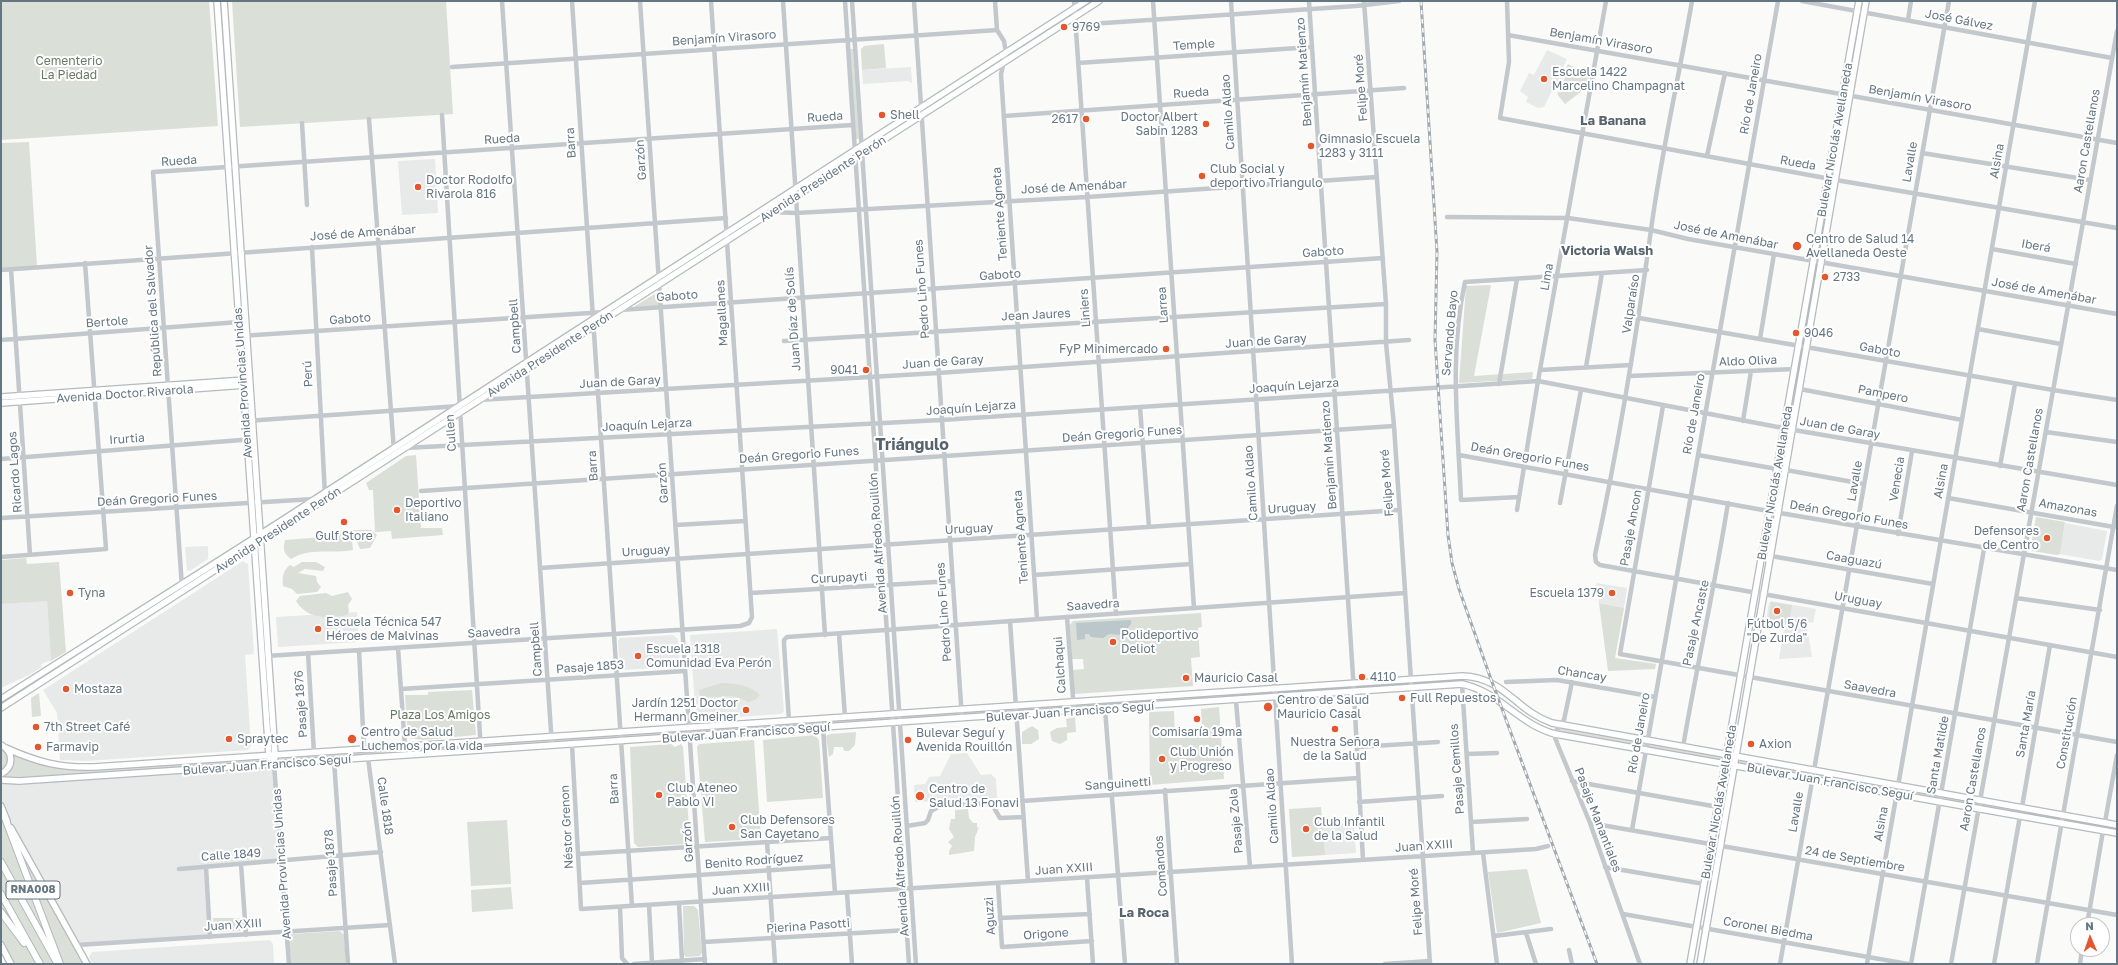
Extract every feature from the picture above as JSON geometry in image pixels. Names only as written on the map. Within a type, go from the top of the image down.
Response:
[{"type":"highway","name":"RNA008","points":[[5,818],[59,964]]},
{"type":"highway","name":"RNA008","points":[[1,862],[59,964]]},
{"type":"highway","name":"RNA008","points":[[1,894],[40,964]]},
{"type":"highway","points":[[1,912],[34,955]]},
{"type":"main road","name":"Avenida Provincias Unidas","points":[[217,1],[254,538],[266,656]]},
{"type":"main road","name":"Avenida Provincias Unidas","points":[[224,1],[249,382],[259,503],[266,656],[272,755],[274,764]]},
{"type":"main road","name":"Avenida Presidente Perón","points":[[1,708],[619,310],[727,233],[1086,1]]},
{"type":"main road","name":"Avenida Presidente Perón","points":[[1,699],[325,493],[605,312],[728,240],[1099,1]]},
{"type":"main road","name":"Bulevar Nicolás Avellaneda","points":[[1690,964],[1859,1]]},
{"type":"main road","name":"Bulevar Nicolás Avellaneda","points":[[1700,964],[1866,1]]},
{"type":"main road","name":"Avenida Doctor Rivarola","points":[[1,403],[20,399],[249,382]]},
{"type":"main road","name":"Avenida Doctor Rivarola","points":[[1,397],[20,399]]},
{"type":"main road","name":"Bulevar Juan Francisco Seguí","points":[[2,745],[40,762],[70,768],[1463,676],[1486,680],[1500,688],[1532,714],[1544,720],[1561,725],[2117,824]]},
{"type":"main road","name":"Bulevar Juan Francisco Seguí","points":[[2,776],[19,781],[1236,701],[1462,684],[1486,691],[1532,725],[1555,734],[2117,833]]},
{"type":"main road","points":[[2,745],[10,754],[11,761],[2,776]]},
{"type":"main road","points":[[1,806],[5,818],[87,964]]},
{"type":"main road","points":[[1,945],[11,964]]},
{"type":"street","name":"Campbell","points":[[502,1],[530,397],[552,746]]},
{"type":"street","name":"Barra","points":[[572,1],[632,906]]},
{"type":"street","name":"Garzón","points":[[640,1],[662,307],[705,962]]},
{"type":"street","name":"Magallanes","points":[[711,1],[752,616],[749,623]]},
{"type":"street","name":"Juan Díaz de Solís","points":[[783,1],[825,635]]},
{"type":"street","name":"Avenida Alfredo Rouillón","points":[[845,1],[854,159],[894,723],[909,964]]},
{"type":"street","name":"Avenida Alfredo Rouillón","points":[[852,1],[916,964]]},
{"type":"street","name":"Pedro Lino Funes","points":[[914,1],[932,289],[962,719]]},
{"type":"street","points":[[995,1],[997,30],[1004,41],[1006,53]]},
{"type":"street","name":"Liniers","points":[[1074,1],[1116,614]]},
{"type":"street","name":"Larrea","points":[[1153,1],[1194,608]]},
{"type":"street","name":"Camilo Aldao","points":[[1231,1],[1292,964]]},
{"type":"street","name":"Benjamín Matienzo","points":[[1309,1],[1354,692],[1363,860]]},
{"type":"street","points":[[1075,25],[1309,9],[1399,1]]},
{"type":"street","points":[[1507,1],[1508,34]]},
{"type":"street","name":"Lima","points":[[1517,510],[1538,381],[1606,1]]},
{"type":"street","name":"Valparaíso","points":[[1596,562],[1595,555],[1611,482],[1647,270],[1651,230],[1692,1]]},
{"type":"street","name":"Río de Janeiro","points":[[1632,830],[1698,455],[1711,372],[1778,1]]},
{"type":"street","name":"José Gálvez","points":[[1802,1],[1818,2],[1858,11],[2112,58]]},
{"type":"street","points":[[1908,20],[1911,1]]},
{"type":"street","name":"Lavalle","points":[[1780,964],[1949,1]]},
{"type":"street","name":"Alsina","points":[[1867,964],[2035,1]]},
{"type":"street","name":"Felipe Moré","points":[[1364,3],[1378,177],[1386,304],[1386,343],[1394,426],[1430,963]]},
{"type":"street","name":"Benjamín Virasoro","points":[[452,67],[997,30]]},
{"type":"street","name":"Aaron Castellanos","points":[[1951,964],[1993,721],[2024,556],[2117,31]]},
{"type":"street","name":"Rueda","points":[[1508,34],[1509,62],[1500,118],[1828,179],[2117,228]]},
{"type":"street","name":"Benjamín Virasoro","points":[[1508,34],[2117,144]]},
{"type":"street","name":"Temple","points":[[1078,63],[1312,47]]},
{"type":"street","name":"Teniente Agneta","points":[[1006,53],[1001,74],[1037,620]]},
{"type":"street","points":[[1707,156],[1725,73]]},
{"type":"street","name":"Rueda","points":[[1004,116],[1404,88]]},
{"type":"street","name":"Cullen","points":[[442,115],[481,751]]},
{"type":"street","points":[[369,119],[380,242],[395,454]]},
{"type":"street","points":[[302,123],[307,205]]},
{"type":"street","name":"Rueda","points":[[153,172],[852,125]]},
{"type":"street","points":[[1922,153],[2090,180]]},
{"type":"street","name":"República del Salvador","points":[[153,172],[182,591]]},
{"type":"street","name":"José de Amenábar","points":[[772,212],[796,213],[1087,197],[1378,177]]},
{"type":"street","name":"José de Amenábar","points":[[1447,217],[1568,218],[1651,230],[1822,263],[2117,314]]},
{"type":"street","name":"José de Amenábar","points":[[1,270],[234,252],[726,218]]},
{"type":"street","name":"Perú","points":[[312,247],[325,499]]},
{"type":"street","name":"Iberá","points":[[1992,249],[2076,264]]},
{"type":"street","points":[[1760,339],[1774,254]]},
{"type":"street","name":"Gaboto","points":[[619,310],[1383,258]]},
{"type":"street","points":[[1,557],[106,549],[85,263]]},
{"type":"street","name":"Ricardo Lagos","points":[[11,269],[30,555]]},
{"type":"street","points":[[1499,384],[1517,279],[1647,270]]},
{"type":"street","points":[[1586,367],[1602,273]]},
{"type":"street","name":"Servando Bayo","points":[[1456,386],[1457,348],[1465,282],[1517,279]]},
{"type":"street","name":"Jean Jaures","points":[[784,341],[1386,304]]},
{"type":"street","name":"Gaboto","points":[[240,336],[605,312]]},
{"type":"street","name":"Gaboto","points":[[1639,318],[2015,384],[2117,400]]},
{"type":"street","name":"Bertole","points":[[1,340],[239,322]]},
{"type":"street","points":[[1978,329],[2061,344]]},
{"type":"street","name":"Juan de Garay","points":[[478,400],[877,377],[1386,343],[1409,340]]},
{"type":"street","points":[[1540,370],[1631,365]]},
{"type":"street","name":"Aldo Oliva","points":[[1629,376],[1795,369]]},
{"type":"street","points":[[1743,421],[1752,371]]},
{"type":"street","name":"Joaquín Lejarza","points":[[405,448],[941,420],[1335,393],[1538,381]]},
{"type":"street","name":"Juan de Garay","points":[[1538,381],[1625,399],[1793,430],[2038,473],[2117,485]]},
{"type":"street","points":[[2000,466],[2015,384]]},
{"type":"street","points":[[1456,386],[1461,500],[1519,497]]},
{"type":"street","name":"Pampero","points":[[1800,389],[1962,420]]},
{"type":"street","points":[[1560,503],[1581,390]]},
{"type":"street","points":[[246,421],[459,406]]},
{"type":"street","name":"Pasaje Ancon","points":[[1620,654],[1663,406]]},
{"type":"street","points":[[1140,407],[1149,528]]},
{"type":"street","name":"Deán Gregorio Funes","points":[[421,491],[1394,426]]},
{"type":"street","points":[[2046,432],[2117,442]]},
{"type":"street","name":"Irurtia","points":[[1,459],[254,439]]},
{"type":"street","name":"Venecia","points":[[1898,534],[1912,451]]},
{"type":"street","name":"Deán Gregorio Funes","points":[[1459,454],[1778,513],[2024,556],[2117,570]]},
{"type":"street","points":[[1698,455],[1777,469]]},
{"type":"street","points":[[1786,470],[1864,484]]},
{"type":"street","name":"Amazonas","points":[[1948,498],[2114,527]]},
{"type":"street","name":"Deán Gregorio Funes","points":[[1,518],[314,499]]},
{"type":"street","name":"Pasaje Ancaste","points":[[1683,747],[1728,503]]},
{"type":"street","name":"Constitución","points":[[2037,964],[2093,652],[2117,506]]},
{"type":"street","name":"Uruguay","points":[[540,568],[1399,510]]},
{"type":"street","points":[[676,526],[745,522]]},
{"type":"street","name":"Santa Matilde","points":[[1910,964],[1926,882],[1984,549]]},
{"type":"street","name":"Caaguazú","points":[[1771,556],[1933,584]]},
{"type":"street","name":"Uruguay","points":[[1596,562],[1600,565],[2117,657]]},
{"type":"street","points":[[1034,575],[1191,564]]},
{"type":"street","name":"Curupayti","points":[[750,593],[952,581]]},
{"type":"street","name":"Saavedra","points":[[789,721],[784,640],[787,638],[1405,593]]},
{"type":"street","points":[[2016,598],[2100,610]]},
{"type":"street","name":"Calchaqui","points":[[1067,617],[1074,711]]},
{"type":"street","points":[[1010,621],[1028,881]]},
{"type":"street","name":"Saavedra","points":[[266,656],[740,626],[749,623]]},
{"type":"street","points":[[839,634],[845,717]]},
{"type":"street","name":"Santa María","points":[[2022,808],[2050,645]]},
{"type":"street","points":[[398,648],[405,746]]},
{"type":"street","name":"Calle 1818","points":[[359,650],[364,749],[368,758],[395,964]]},
{"type":"street","name":"Pasaje 1876","points":[[308,653],[314,753]]},
{"type":"street","name":"Saavedra","points":[[1620,654],[1741,677],[2117,742]]},
{"type":"street","name":"Pasaje 1853","points":[[401,689],[685,671]]},
{"type":"street","name":"Chancay","points":[[1506,682],[1549,679],[1655,697]]},
{"type":"street","points":[[1555,734],[1564,720],[1572,682]]},
{"type":"street","name":"Pasaje Cemillos","points":[[1462,684],[1473,853]]},
{"type":"street","name":"Pasaje Zola","points":[[1236,701],[1250,867]]},
{"type":"street","points":[[1105,709],[1119,876],[1124,964]]},
{"type":"street","points":[[823,728],[835,893]]},
{"type":"street","name":"Pasaje Manantiales","points":[[1555,734],[1572,781],[1590,822],[1640,964]]},
{"type":"street","points":[[1357,747],[1438,742]]},
{"type":"street","name":"Néstor Grenon","points":[[572,744],[581,909]]},
{"type":"street","points":[[1467,754],[1497,753]]},
{"type":"street","points":[[2105,822],[2117,755]]},
{"type":"street","name":"Pasaje 1878","points":[[334,760],[348,964]]},
{"type":"street","name":"Avenida Provincias Unidas","points":[[274,764],[289,964]]},
{"type":"street","name":"Sanguinetti","points":[[1022,801],[1165,790],[1358,778]]},
{"type":"street","points":[[1572,781],[1718,807]]},
{"type":"street","name":"Comandos","points":[[1165,790],[1178,964]]},
{"type":"street","points":[[1359,802],[1442,796]]},
{"type":"street","points":[[907,826],[925,823],[932,811],[940,806],[986,803],[993,806],[1000,818],[1023,817]]},
{"type":"street","points":[[1994,964],[2020,816]]},
{"type":"street","points":[[1471,822],[1527,819]]},
{"type":"street","name":"24 de Septiembre","points":[[1590,822],[2117,915]]},
{"type":"street","points":[[2088,917],[2103,831]]},
{"type":"street","points":[[579,854],[831,838]]},
{"type":"street","points":[[767,842],[775,964]]},
{"type":"street","name":"Juan XXIII","points":[[581,909],[1483,853],[1536,849],[1548,846]]},
{"type":"street","name":"Calle 1849","points":[[178,869],[381,852]]},
{"type":"street","points":[[1483,853],[1498,964]]},
{"type":"street","points":[[241,864],[246,935]]},
{"type":"street","name":"Benito Rodríguez","points":[[580,883],[833,866]]},
{"type":"street","points":[[206,867],[210,937]]},
{"type":"street","points":[[1605,867],[1704,884]]},
{"type":"street","points":[[1087,878],[1093,964]]},
{"type":"street","name":"Aguzzi","points":[[998,883],[1002,948]]},
{"type":"street","points":[[847,892],[852,964]]},
{"type":"street","points":[[679,903],[682,961]]},
{"type":"street","points":[[649,905],[652,963]]},
{"type":"street","points":[[620,907],[622,958],[627,964]]},
{"type":"street","points":[[1000,918],[1090,914]]},
{"type":"street","name":"Coronel Biedma","points":[[1623,914],[1910,964]]},
{"type":"street","name":"Juan XXIII","points":[[77,945],[390,925]]},
{"type":"street","points":[[1494,936],[1526,933],[1550,928]]},
{"type":"street","name":"Pierina Pasotti","points":[[704,942],[914,929]]},
{"type":"street","points":[[1526,933],[1536,964]]},
{"type":"street","name":"Origone","points":[[1002,948],[1092,941]]},
{"type":"street","points":[[1569,950],[1572,964]]},
{"type":"street","points":[[634,964],[682,961],[705,962]]},
{"type":"street","points":[[1385,964],[1430,963]]},
{"type":"shaded area","name":"Escuela 1422 Marcelino Champagnat","points":[[1547,50],[1567,59],[1560,74],[1564,76],[1560,85],[1556,83],[1544,107],[1538,108],[1526,102],[1528,97],[1520,91],[1529,73],[1534,75]]},
{"type":"shaded area","points":[[911,67],[912,83],[908,81],[863,84],[862,70]]},
{"type":"shaded area","name":"Doctor Rodolfo Rivarola 816","points":[[435,159],[438,213],[402,215],[398,161]]},
{"type":"shaded area","points":[[2065,523],[2107,531],[2102,559],[2099,561],[2060,554]]},
{"type":"shaded area","points":[[208,546],[208,559],[190,571],[187,570],[185,547]]},
{"type":"shaded area","points":[[243,561],[248,564],[254,654],[245,655],[251,746],[248,750],[87,761],[60,760],[57,713],[43,690]]},
{"type":"shaded area","name":"Escuela 1379","points":[[1596,583],[1627,588],[1624,608],[1599,603]]},
{"type":"shaded area","points":[[47,600],[51,661],[45,662],[41,665],[42,667],[29,675],[1,688],[1,604]]},
{"type":"shaded area","points":[[1771,601],[1816,609],[1813,623],[1808,622],[1807,627],[1812,657],[1779,659],[1785,623],[1766,620],[1769,603]]},
{"type":"shaded area","name":"Escuela Técnica 547 Héroes de Malvinas","points":[[357,612],[359,642],[278,647],[276,617]]},
{"type":"shaded area","points":[[1131,620],[1131,624],[1122,635],[1109,634],[1103,638],[1091,637],[1089,634],[1085,634],[1085,639],[1077,640],[1076,623]]},
{"type":"shaded area","points":[[777,629],[784,711],[781,714],[696,720],[690,635]]},
{"type":"shaded area","name":"Escuela 1318 Comunidad Eva Perón","points":[[673,635],[678,639],[680,667],[620,670],[618,641],[620,638]]},
{"type":"shaded area","points":[[967,753],[981,775],[991,774],[996,779],[997,798],[915,802],[914,785],[925,784],[929,777],[940,776],[951,754]]},
{"type":"shaded area","points":[[274,764],[282,860],[206,867],[210,937],[77,945],[5,818],[1,806],[1,780]]},
{"type":"shaded area","points":[[1354,823],[1356,853],[1325,855],[1322,825]]},
{"type":"shaded area","points":[[270,940],[273,944],[274,964],[93,964],[89,957],[92,952]]},
{"type":"green space","name":"Cementerio La Piedad","points":[[1,1],[209,1],[218,126],[1,140]]},
{"type":"green space","points":[[232,1],[446,1],[453,114],[240,127]]},
{"type":"green space","points":[[884,44],[886,68],[862,70],[861,49],[864,46]]},
{"type":"green space","points":[[850,49],[853,49],[859,139],[856,139]]},
{"type":"green space","points":[[1568,64],[1589,75],[1587,87],[1565,104],[1557,94],[1566,76],[1563,74]]},
{"type":"green space","points":[[29,142],[37,266],[1,269],[1,143]]},
{"type":"green space","points":[[1491,285],[1474,376],[1533,372],[1532,379],[1459,383],[1466,286]]},
{"type":"green space","points":[[658,292],[659,306],[635,307],[635,306]]},
{"type":"green space","name":"Deportivo Italiano","points":[[416,455],[421,528],[442,528],[443,535],[392,539],[391,531],[375,532],[373,490],[369,490],[366,483],[406,456]]},
{"type":"green space","name":"Defensores de Centro","points":[[2036,517],[2065,522],[2060,554],[2057,555],[2032,551],[2031,546]]},
{"type":"green space","points":[[342,530],[371,530],[377,535],[370,548],[360,549],[357,542],[358,536],[355,536],[352,541],[353,550],[305,553],[291,559],[284,551],[285,540],[323,537]]},
{"type":"green space","points":[[26,558],[27,564],[59,562],[66,652],[51,661],[47,601],[1,604],[1,560]]},
{"type":"green space","points":[[302,562],[316,562],[325,567],[323,571],[305,569],[298,573],[316,576],[317,582],[321,587],[317,592],[297,594],[292,589],[283,586],[284,571],[290,565],[294,567]]},
{"type":"green space","points":[[348,592],[352,599],[348,605],[349,611],[347,615],[332,617],[318,616],[306,611],[296,601],[300,596],[326,593],[332,596]]},
{"type":"green space","points":[[1771,602],[1792,605],[1789,623],[1768,620]]},
{"type":"green space","points":[[1599,603],[1624,608],[1615,658],[1656,664],[1655,669],[1608,671]]},
{"type":"green space","name":"Polideportivo Deliot","points":[[1201,613],[1202,627],[1198,628],[1200,657],[1191,658],[1193,686],[1074,694],[1073,670],[1084,669],[1083,659],[1072,659],[1070,625],[1073,621]]},
{"type":"green space","points":[[1410,679],[1411,688],[1,780],[1,745],[70,768]]},
{"type":"green space","points":[[721,683],[737,684],[747,687],[756,691],[760,695],[755,700],[748,702],[730,696],[700,696],[699,690]]},
{"type":"green space","name":"Plaza Los Amigos","points":[[472,690],[476,735],[423,740],[408,738],[405,695],[428,695],[428,692]]},
{"type":"green space","points":[[39,693],[41,716],[32,717],[31,698]]},
{"type":"green space","points":[[1219,707],[1224,779],[1150,785],[1149,712],[1174,711],[1175,736],[1202,734],[1201,709]]},
{"type":"green space","points":[[1075,717],[1076,732],[1067,733],[1067,740],[1060,744],[1052,741],[1050,732],[1057,728],[1067,727],[1066,719]]},
{"type":"green space","points":[[1561,725],[2117,825],[2117,833],[1555,734]]},
{"type":"green space","points":[[1032,726],[1038,730],[1039,739],[1031,744],[1022,744],[1022,732]]},
{"type":"green space","points":[[856,732],[855,745],[849,751],[844,751],[843,747],[834,747],[833,754],[829,757],[826,736],[830,734]]},
{"type":"green space","points":[[815,735],[819,740],[823,798],[767,802],[763,740]]},
{"type":"green space","points":[[754,740],[761,839],[705,842],[697,747],[699,744]]},
{"type":"green space","name":"Club Ateneo Pablo VI","points":[[671,744],[675,747],[681,744],[683,747],[690,840],[687,844],[638,847],[634,843],[630,747]]},
{"type":"green space","points":[[1,806],[5,818],[87,964],[11,964],[1,945]]},
{"type":"green space","name":"Club Infantil de la Salud","points":[[1321,807],[1325,855],[1292,857],[1289,809]]},
{"type":"green space","points":[[968,809],[969,818],[973,823],[977,823],[977,828],[979,827],[975,837],[974,851],[949,855],[949,851],[952,846],[948,842],[954,837],[949,829],[951,819],[955,819],[955,810]]},
{"type":"green space","points":[[507,820],[511,884],[471,886],[467,822]]},
{"type":"green space","points":[[1527,869],[1541,923],[1497,933],[1488,872]]},
{"type":"green space","points":[[511,887],[513,909],[472,912],[471,890]]},
{"type":"green space","points":[[683,906],[694,906],[698,910],[702,953],[700,956],[686,957],[684,955]]},
{"type":"green space","points":[[213,918],[242,918],[243,927],[240,931],[216,932],[214,929]]},
{"type":"green space","points":[[340,931],[344,935],[346,964],[291,964],[289,939],[291,934]]},
{"type":"railway","points":[[1421,1],[1437,252],[1435,340],[1448,535],[1452,563],[1459,589],[1492,682],[1597,964]]},
{"type":"place","name":"9769","points":[[1064,27]]},
{"type":"place","name":"Escuela 1422 Marcelino Champagnat","points":[[1544,79]]},
{"type":"place","name":"Shell","points":[[882,115]]},
{"type":"place","name":"2617","points":[[1086,119]]},
{"type":"place","name":"Doctor Albert Sabin 1283","points":[[1206,124]]},
{"type":"place","name":"Gimnasio Escuela 1283 y 3111","points":[[1311,146]]},
{"type":"place","name":"Club Social y deportivo Triangulo","points":[[1202,176]]},
{"type":"place","name":"Doctor Rodolfo Rivarola 816","points":[[418,187]]},
{"type":"place","name":"Centro de Salud 14 Avellaneda Oeste","points":[[1797,246]]},
{"type":"place","name":"2733","points":[[1825,277]]},
{"type":"place","name":"9046","points":[[1796,333]]},
{"type":"place","name":"FyP Minimercado","points":[[1166,349]]},
{"type":"place","name":"9041","points":[[866,370]]},
{"type":"place","name":"Deportivo Italiano","points":[[397,510]]},
{"type":"place","name":"Gulf Store","points":[[344,522]]},
{"type":"place","name":"Defensores de Centro","points":[[2047,538]]},
{"type":"place","name":"Tyna","points":[[70,593]]},
{"type":"place","name":"Escuela 1379","points":[[1612,593]]},
{"type":"place","name":"Fútbol 5/6 \"De Zurda\"","points":[[1777,611]]},
{"type":"place","name":"Escuela Técnica 547 Héroes de Malvinas","points":[[318,629]]},
{"type":"place","name":"Polideportivo Deliot","points":[[1113,642]]},
{"type":"place","name":"Escuela 1318 Comunidad Eva Perón","points":[[638,656]]},
{"type":"place","name":"4110","points":[[1362,677]]},
{"type":"place","name":"Mauricio Casal","points":[[1186,678]]},
{"type":"place","name":"Mostaza","points":[[66,689]]},
{"type":"place","name":"Full Repuestos","points":[[1402,698]]},
{"type":"place","name":"Centro de Salud Mauricio Casal","points":[[1268,707]]},
{"type":"place","name":"Jardín 1251 Doctor Hermann Gmeiner","points":[[746,710]]},
{"type":"place","name":"Comisaría 19ma","points":[[1197,719]]},
{"type":"place","name":"7th Street Café","points":[[36,727]]},
{"type":"place","name":"Nuestra Señora de la Salud","points":[[1335,729]]},
{"type":"place","name":"Spraytec","points":[[229,739]]},
{"type":"place","name":"Centro de Salud Luchemos por la vida","points":[[352,739]]},
{"type":"place","name":"Bulevar Seguí y Avenida Rouillón","points":[[908,740]]},
{"type":"place","name":"Axion","points":[[1751,744]]},
{"type":"place","name":"Farmavip","points":[[38,747]]},
{"type":"place","name":"Club Unión y Progreso","points":[[1162,759]]},
{"type":"place","name":"Club Ateneo Pablo VI","points":[[659,795]]},
{"type":"place","name":"Centro de Salud 13 Fonavi","points":[[920,796]]},
{"type":"place","name":"Club Defensores San Cayetano","points":[[732,827]]},
{"type":"place","name":"Club Infantil de la Salud","points":[[1306,829]]},
{"type":"district","name":"La Banana","points":[[1613,121]]},
{"type":"district","name":"Victoria Walsh","points":[[1607,251]]},
{"type":"district","name":"Triángulo","points":[[912,445]]},
{"type":"district","name":"La Roca","points":[[1144,913]]}]
